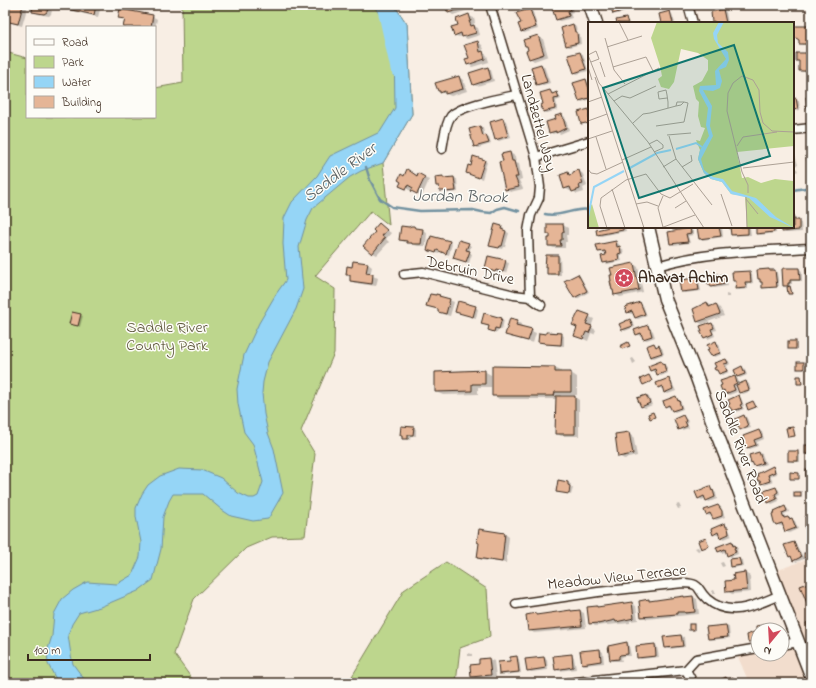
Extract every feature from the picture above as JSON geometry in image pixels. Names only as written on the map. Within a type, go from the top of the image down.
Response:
[{"type":"main road","points":[[590,5],[596,22]]},
{"type":"main road","name":"Saddle River Road","points":[[648,228],[664,298],[697,378],[717,434],[811,675]]},
{"type":"street","name":"Landzettel Way","points":[[490,5],[536,157],[540,187],[539,198],[531,215],[528,231],[530,297]]},
{"type":"street","points":[[688,5],[693,22]]},
{"type":"street","points":[[442,149],[447,124],[452,115],[469,106],[516,95]]},
{"type":"street","points":[[794,130],[811,128]]},
{"type":"street","points":[[536,157],[588,142]]},
{"type":"street","points":[[656,266],[676,260],[718,253],[811,248]]},
{"type":"street","name":"Debruin Drive","points":[[404,274],[423,272],[514,295],[530,297]]},
{"type":"street","points":[[530,297],[541,305]]},
{"type":"street","name":"Meadow View Terrace","points":[[516,604],[598,592],[683,583],[698,586],[706,598],[716,606],[726,608],[748,608],[780,595]]},
{"type":"street","points":[[790,644],[798,642]]},
{"type":"street","points":[[567,683],[686,670],[696,659],[750,649]]},
{"type":"street","points":[[686,670],[693,683]]},
{"type":"shaded area","points":[[804,560],[811,560],[811,683],[749,683],[736,652],[750,649],[750,662],[790,662],[790,644],[798,642],[771,573]]},
{"type":"green space","name":"Saddle River County Park","points":[[182,5],[394,5],[407,24],[412,114],[383,163],[389,225],[371,211],[315,276],[335,289],[334,353],[301,431],[315,454],[305,536],[272,537],[246,548],[194,599],[174,654],[195,683],[5,683],[5,52],[26,58],[26,118],[156,118],[156,88],[183,83]]},
{"type":"green space","points":[[446,562],[487,589],[490,637],[460,648],[456,683],[348,683],[404,590]]},
{"type":"water","points":[[373,5],[394,5],[407,24],[412,114],[383,163],[361,171],[350,177],[313,208],[307,220],[299,247],[303,289],[296,309],[268,362],[262,393],[264,414],[268,433],[274,449],[283,493],[268,519],[253,521],[231,516],[203,494],[173,494],[163,517],[161,549],[153,580],[138,591],[100,607],[79,613],[72,624],[68,635],[73,664],[87,683],[58,683],[48,664],[47,652],[52,636],[54,614],[62,599],[73,590],[87,582],[117,584],[132,575],[140,557],[141,542],[136,517],[136,508],[148,485],[160,476],[179,469],[202,470],[221,478],[238,493],[249,498],[258,496],[263,482],[253,444],[244,432],[238,404],[237,389],[244,355],[259,323],[286,280],[283,244],[284,218],[292,202],[317,176],[330,156],[380,132],[395,108],[394,48],[396,38]]},
{"type":"building","points":[[5,5],[23,5],[18,24],[5,21]]},
{"type":"building","points":[[33,5],[45,5],[48,7],[47,12],[44,14],[32,12]]},
{"type":"building","points":[[68,5],[96,5],[94,15],[67,9]]},
{"type":"building","points":[[463,5],[464,8],[448,13],[445,6]]},
{"type":"building","points":[[551,5],[569,5],[571,10],[568,11],[569,16],[556,20]]},
{"type":"building","points":[[610,5],[624,5],[624,8],[621,8],[622,11],[613,14]]},
{"type":"building","points":[[120,9],[153,15],[151,26],[123,26],[125,19],[118,18]]},
{"type":"building","points":[[530,9],[536,27],[521,32],[518,24],[521,23],[516,13]]},
{"type":"building","points":[[723,9],[726,22],[712,22],[711,12]]},
{"type":"building","points":[[670,11],[673,22],[661,22],[659,14]]},
{"type":"building","points":[[469,14],[471,21],[469,21],[471,26],[474,25],[476,33],[462,37],[461,33],[454,36],[451,27],[458,25],[456,19]]},
{"type":"building","points":[[626,18],[628,22],[617,22],[616,20]]},
{"type":"building","points":[[573,24],[575,32],[577,32],[578,43],[566,46],[561,28]]},
{"type":"building","points":[[794,26],[811,26],[811,44],[799,44],[799,40],[794,38]]},
{"type":"building","points":[[538,35],[544,54],[529,59],[526,51],[528,50],[527,46],[525,46],[523,40]]},
{"type":"building","points":[[478,41],[480,52],[483,51],[485,59],[467,65],[465,59],[469,58],[464,45]]},
{"type":"building","points":[[580,52],[586,69],[574,73],[568,55]]},
{"type":"building","points":[[796,53],[811,53],[811,71],[799,71],[799,61],[796,61]]},
{"type":"building","points":[[541,64],[547,82],[536,85],[531,67]]},
{"type":"building","points":[[488,67],[491,79],[473,85],[469,73]]},
{"type":"building","points":[[459,76],[463,89],[445,94],[445,91],[440,93],[440,91],[438,91],[435,83]]},
{"type":"building","points":[[586,79],[588,86],[588,98],[579,101],[573,83]]},
{"type":"building","points":[[550,90],[552,94],[557,92],[559,98],[554,99],[555,109],[543,112],[541,105],[543,104],[540,93]]},
{"type":"building","points":[[811,96],[811,108],[807,108],[806,97]]},
{"type":"building","points":[[796,98],[798,109],[794,110],[794,99]]},
{"type":"building","points":[[588,109],[588,124],[581,124],[578,112]]},
{"type":"building","points":[[562,114],[566,128],[556,133],[556,131],[549,133],[546,122],[556,119],[555,116]]},
{"type":"building","points":[[503,118],[508,136],[495,140],[490,122]]},
{"type":"building","points":[[480,126],[483,136],[486,135],[489,143],[474,147],[469,129]]},
{"type":"building","points":[[807,149],[811,149],[811,160],[807,160]]},
{"type":"building","points":[[510,152],[512,161],[514,161],[518,177],[515,177],[519,187],[505,190],[499,162],[503,161],[501,154]]},
{"type":"building","points":[[473,156],[485,160],[479,178],[466,173],[468,165],[471,166]]},
{"type":"building","points":[[407,169],[417,176],[418,173],[425,177],[417,194],[411,191],[413,188],[408,185],[406,189],[399,186],[401,182],[398,180],[401,174],[404,176]]},
{"type":"building","points":[[579,170],[583,184],[579,185],[580,189],[572,192],[570,187],[564,189],[560,175],[568,172],[569,175],[573,174],[573,172]]},
{"type":"building","points":[[443,176],[443,178],[454,177],[456,191],[440,191],[439,186],[436,186],[435,177]]},
{"type":"building","points":[[808,219],[811,219],[811,232],[807,232]]},
{"type":"building","points":[[794,220],[799,220],[799,230],[782,232],[782,228],[794,228]]},
{"type":"building","points":[[379,223],[387,230],[382,236],[385,238],[372,254],[363,246],[375,232],[373,230]]},
{"type":"building","points":[[495,224],[502,226],[501,229],[506,231],[502,246],[499,248],[489,246]]},
{"type":"building","points":[[547,224],[563,224],[564,232],[562,233],[562,240],[560,240],[561,246],[548,246],[548,238],[550,238],[550,234],[547,234]]},
{"type":"building","points":[[401,226],[414,226],[415,228],[423,229],[421,244],[412,244],[407,243],[407,241],[399,240]]},
{"type":"building","points":[[605,228],[623,228],[623,230],[597,235],[596,230]]},
{"type":"building","points":[[690,228],[691,233],[686,234],[688,242],[670,244],[668,232]]},
{"type":"building","points":[[697,228],[719,228],[721,236],[699,239]]},
{"type":"building","points":[[730,228],[748,228],[748,234],[731,235]]},
{"type":"building","points":[[756,228],[774,228],[774,232],[756,234]]},
{"type":"building","points":[[431,236],[450,241],[446,254],[437,250],[436,253],[427,250]]},
{"type":"building","points":[[459,240],[469,243],[466,250],[470,251],[466,262],[453,258]]},
{"type":"building","points":[[616,241],[617,247],[620,246],[621,253],[618,254],[619,260],[603,263],[601,256],[606,255],[605,251],[598,252],[596,245]]},
{"type":"building","points":[[546,255],[558,255],[558,274],[547,274],[547,267],[545,267]]},
{"type":"building","points":[[488,256],[506,260],[503,272],[496,270],[495,272],[485,268]]},
{"type":"building","points":[[353,261],[368,263],[366,273],[373,274],[372,284],[350,281],[350,275],[346,275],[347,266],[352,267]]},
{"type":"building","name":"Ahavat Achim","points":[[634,263],[639,290],[614,295],[610,281],[610,275],[612,275],[610,268]]},
{"type":"building","points":[[811,267],[811,284],[810,284],[806,268]]},
{"type":"building","points":[[799,268],[800,280],[790,280],[788,286],[783,286],[782,269]]},
{"type":"building","points":[[757,270],[775,270],[777,287],[762,288],[762,282],[758,279]]},
{"type":"building","points":[[750,271],[751,282],[745,282],[746,288],[735,289],[736,281],[733,281],[732,272]]},
{"type":"building","points":[[578,274],[587,291],[574,298],[564,281]]},
{"type":"building","points":[[724,274],[725,284],[711,287],[708,285],[706,276]]},
{"type":"building","points":[[697,278],[699,290],[681,292],[679,281]]},
{"type":"building","points":[[790,286],[792,294],[788,294],[787,287]]},
{"type":"building","points":[[430,294],[440,295],[439,296],[450,299],[446,314],[438,312],[438,309],[426,306]]},
{"type":"building","points":[[809,300],[811,300],[811,325],[808,325]]},
{"type":"building","points":[[458,301],[476,306],[473,317],[455,312]]},
{"type":"building","points":[[640,302],[645,314],[635,318],[632,311],[627,313],[625,307]]},
{"type":"building","points":[[707,302],[709,307],[716,304],[720,314],[697,322],[693,309]]},
{"type":"building","points":[[579,311],[590,315],[586,324],[592,326],[589,333],[586,332],[583,339],[574,336],[577,327],[572,325]]},
{"type":"building","points":[[72,312],[81,314],[78,326],[69,324]]},
{"type":"building","points":[[484,313],[502,318],[499,329],[495,328],[494,332],[488,330],[489,326],[481,324]]},
{"type":"building","points":[[510,318],[518,320],[516,325],[532,329],[528,341],[505,335]]},
{"type":"building","points":[[630,319],[633,326],[622,330],[619,324]]},
{"type":"building","points":[[712,323],[714,328],[711,329],[713,334],[704,338],[700,331],[702,331],[700,326]]},
{"type":"building","points":[[648,325],[652,336],[643,339],[641,333],[636,335],[634,330]]},
{"type":"building","points":[[546,332],[562,333],[561,345],[538,342],[539,333],[546,334]]},
{"type":"building","points":[[716,341],[720,353],[711,356],[707,350],[709,349],[707,345]]},
{"type":"building","points":[[788,341],[796,341],[796,349],[788,349]]},
{"type":"building","points":[[628,342],[630,346],[622,349],[620,346]]},
{"type":"building","points":[[654,343],[656,347],[659,345],[662,353],[650,357],[646,346]]},
{"type":"building","points":[[726,359],[728,363],[724,364],[727,371],[719,374],[714,368],[716,367],[714,363]]},
{"type":"building","points":[[661,361],[663,365],[664,364],[666,372],[657,375],[655,369],[650,371],[648,366]]},
{"type":"building","points":[[797,362],[804,362],[804,369],[797,369]]},
{"type":"building","points":[[492,366],[555,367],[555,372],[571,372],[571,392],[555,392],[554,396],[492,396]]},
{"type":"building","points":[[742,366],[745,374],[737,377],[734,370]]},
{"type":"building","points":[[485,370],[485,384],[472,384],[472,391],[435,392],[435,372]]},
{"type":"building","points":[[649,375],[652,381],[643,385],[640,379]]},
{"type":"building","points":[[735,376],[737,383],[733,385],[735,390],[725,394],[724,390],[722,391],[720,386],[722,385],[720,381]]},
{"type":"building","points":[[797,376],[801,376],[802,384],[797,384]]},
{"type":"building","points":[[669,378],[673,389],[664,393],[662,386],[658,388],[656,383]]},
{"type":"building","points":[[746,381],[749,390],[739,393],[736,385]]},
{"type":"building","points":[[646,395],[650,403],[641,407],[637,398]]},
{"type":"building","points":[[739,395],[742,404],[740,405],[742,408],[733,411],[728,405],[730,404],[728,400]]},
{"type":"building","points":[[556,396],[575,396],[575,434],[555,434]]},
{"type":"building","points":[[676,396],[678,401],[679,400],[681,408],[672,411],[669,405],[665,407],[663,401]]},
{"type":"building","points":[[753,401],[756,407],[748,410],[746,404]]},
{"type":"building","points":[[653,412],[655,417],[650,419],[648,414]]},
{"type":"building","points":[[683,415],[687,426],[678,430],[674,419]]},
{"type":"building","points":[[744,415],[748,426],[740,430],[735,419]]},
{"type":"building","points":[[401,426],[414,427],[413,435],[408,435],[408,439],[402,439],[402,435],[400,435]]},
{"type":"building","points":[[793,427],[795,436],[788,437],[786,428]]},
{"type":"building","points":[[759,430],[762,437],[754,440],[756,445],[747,448],[745,445],[744,446],[742,441],[744,440],[743,436]]},
{"type":"building","points":[[629,432],[633,454],[618,457],[615,434]]},
{"type":"building","points":[[805,445],[811,445],[811,454],[805,454]]},
{"type":"building","points":[[788,451],[798,451],[798,461],[788,461]]},
{"type":"building","points":[[759,452],[763,463],[754,466],[752,462],[751,463],[749,455]]},
{"type":"building","points":[[773,466],[775,472],[768,475],[770,481],[761,484],[760,481],[758,481],[757,474]]},
{"type":"building","points":[[806,469],[811,469],[811,476],[806,476]]},
{"type":"building","points":[[790,472],[799,473],[799,479],[790,479]]},
{"type":"building","points":[[558,480],[568,482],[568,485],[570,486],[569,494],[556,492]]},
{"type":"building","points":[[710,486],[715,497],[706,501],[704,496],[698,499],[695,492]]},
{"type":"building","points":[[776,487],[778,492],[775,494],[777,499],[768,503],[767,499],[765,500],[764,491]]},
{"type":"building","points":[[794,492],[801,492],[801,497],[794,497]]},
{"type":"building","points":[[718,505],[722,511],[722,516],[713,519],[710,513],[706,515],[704,510]]},
{"type":"building","points":[[785,506],[787,511],[782,513],[784,518],[792,518],[796,528],[785,532],[782,523],[776,525],[772,514],[775,512],[774,511]]},
{"type":"building","points":[[805,517],[811,517],[811,528],[805,528]]},
{"type":"building","points":[[725,523],[726,527],[728,527],[729,534],[720,538],[718,532],[713,535],[711,529]]},
{"type":"building","points":[[479,529],[505,533],[502,562],[477,558]]},
{"type":"building","points":[[706,538],[709,546],[701,549],[698,541]]},
{"type":"building","points":[[732,541],[733,546],[735,545],[736,547],[734,548],[736,552],[727,556],[725,549],[718,552],[716,547]]},
{"type":"building","points":[[794,542],[801,557],[793,561],[791,556],[789,557],[784,545]]},
{"type":"building","points":[[804,553],[811,553],[811,558],[804,558]]},
{"type":"building","points":[[739,558],[741,565],[730,567],[729,559]]},
{"type":"building","points":[[745,572],[747,590],[726,592],[725,581],[734,580],[733,574]]},
{"type":"building","points":[[811,582],[811,613],[800,586]]},
{"type":"building","points":[[693,596],[695,612],[677,612],[677,614],[641,617],[639,601]]},
{"type":"building","points":[[632,602],[634,618],[616,622],[615,620],[598,624],[589,624],[587,607]]},
{"type":"building","points":[[580,610],[582,626],[528,631],[526,615]]},
{"type":"building","points":[[811,621],[811,633],[809,634],[806,623]]},
{"type":"building","points":[[689,624],[694,624],[694,630],[689,630]]},
{"type":"building","points":[[726,625],[728,637],[708,639],[706,627]]},
{"type":"building","points":[[750,634],[750,642],[748,642],[747,635]]},
{"type":"building","points":[[681,635],[683,646],[665,648],[663,637]]},
{"type":"building","points":[[627,642],[628,654],[620,655],[619,659],[610,660],[608,646]]},
{"type":"building","points":[[655,644],[656,656],[637,658],[636,646]]},
{"type":"building","points":[[600,649],[601,661],[582,664],[580,651]]},
{"type":"building","points":[[572,654],[573,667],[555,670],[553,656]]},
{"type":"building","points":[[517,656],[519,672],[499,674],[498,662],[510,661],[510,657]]},
{"type":"building","points":[[544,657],[546,668],[527,671],[525,659]]},
{"type":"building","points":[[489,658],[491,675],[471,677],[470,665],[479,664],[479,659]]},
{"type":"building","points":[[726,677],[727,680],[733,677],[735,683],[718,683],[718,681]]},
{"type":"waterway","name":"Saddle River","points":[[384,5],[398,69]]},
{"type":"waterway","name":"Jordan Brook","points":[[366,167],[370,180],[380,199],[392,207],[420,211],[473,210],[491,213],[497,209],[505,207],[519,211]]},
{"type":"waterway","name":"Jordan Brook","points":[[794,190],[811,187]]},
{"type":"waterway","name":"Jordan Brook","points":[[545,214],[556,215],[584,209],[588,210]]},
{"type":"place","name":"Ahavat Achim","points":[[624,278]]}]
